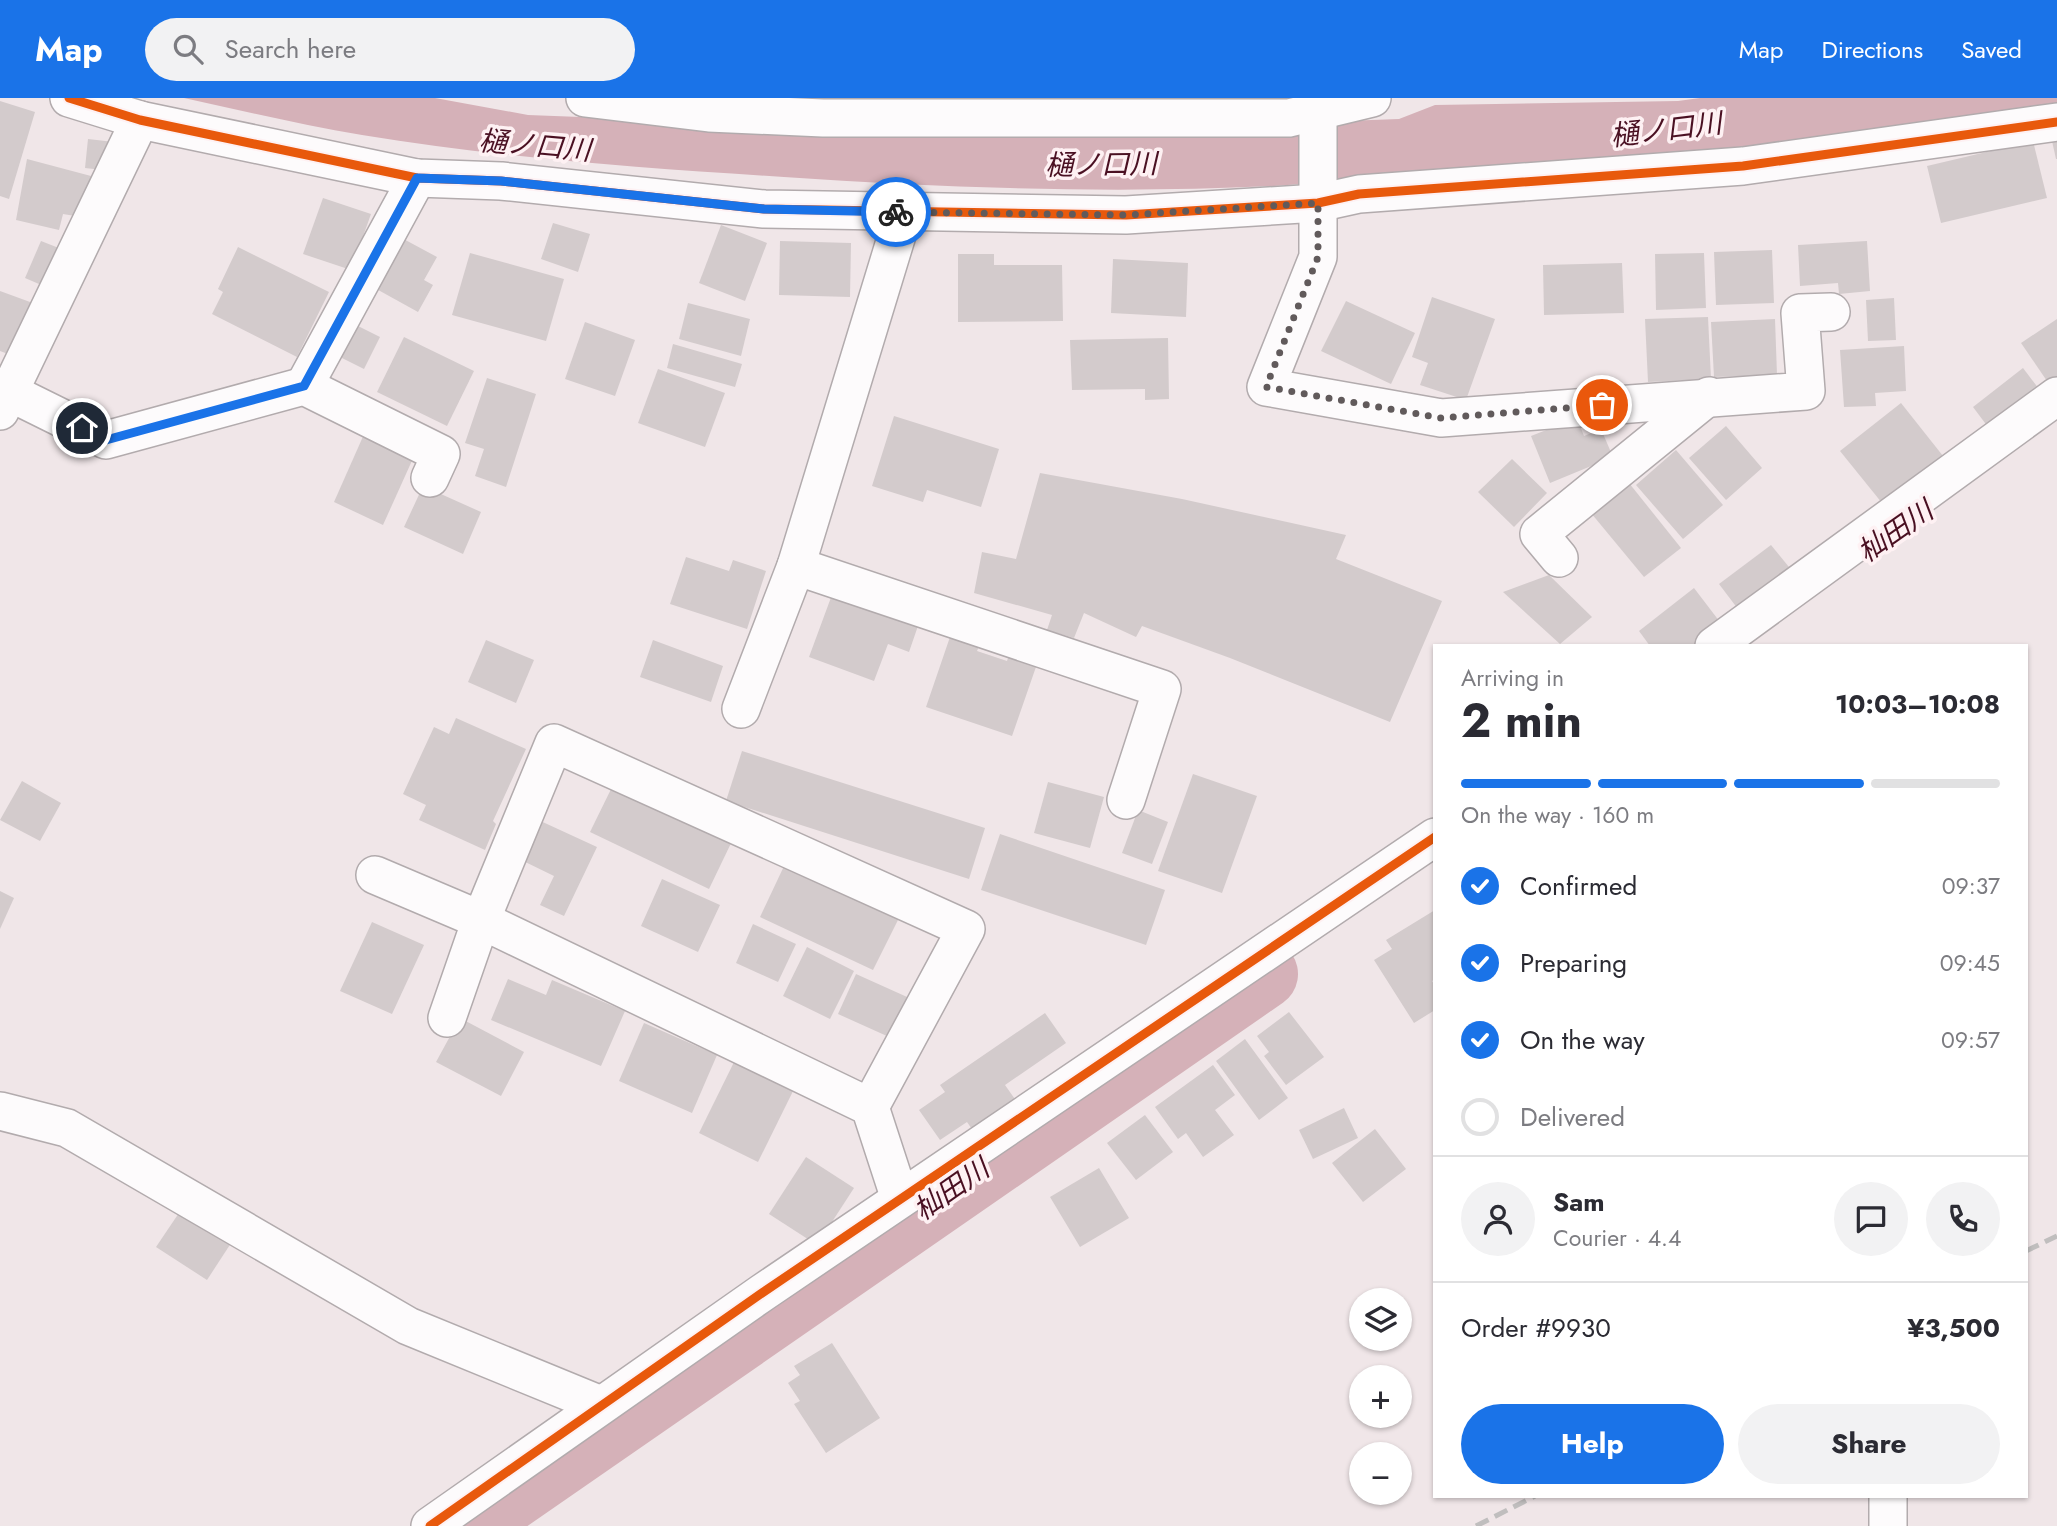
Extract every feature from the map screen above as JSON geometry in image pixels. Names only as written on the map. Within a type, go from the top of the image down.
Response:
[{"type":"street","points":[[69,98],[140,120],[417,178],[501,181],[764,209],[1126,215],[1318,193],[1359,194],[1744,166],[2057,122]]},
{"type":"street","points":[[585,98],[709,113],[771,107],[823,118],[1289,118],[1372,98]]},
{"type":"street","points":[[1319,112],[1318,257],[1266,387],[1441,418],[1806,391],[1800,313],[1831,312]]},
{"type":"street","points":[[140,120],[4,402],[106,440],[304,386],[441,454],[430,478]]},
{"type":"street","points":[[304,386],[417,178]]},
{"type":"street","points":[[741,709],[796,566],[904,212]]},
{"type":"street","points":[[1717,644],[2057,396]]},
{"type":"street","points":[[1559,558],[1539,534],[1709,397]]},
{"type":"street","points":[[796,566],[1162,689],[1126,800]]},
{"type":"street","points":[[447,1018],[481,920],[554,743],[966,929],[870,1107]]},
{"type":"street","points":[[430,1526],[900,1199],[1433,838]]},
{"type":"street","points":[[375,875],[481,920],[870,1107],[900,1199]]},
{"type":"street","points":[[0,1111],[67,1128],[408,1326],[601,1405]]},
{"type":"street","points":[[1888,1498],[1888,1526]]},
{"type":"water","name":"樋ノ口川","points":[[184,98],[435,98],[528,115],[659,120],[1344,121],[1399,119],[1435,105],[1678,101],[1700,98],[2057,98],[2057,105],[1783,148],[1274,186],[1090,190],[845,181],[520,156],[362,135]]},
{"type":"building","points":[[962,98],[1005,98],[1005,106],[963,108]]},
{"type":"building","points":[[1013,98],[1051,98],[1051,100],[1014,102]]},
{"type":"building","points":[[1064,98],[1107,98],[1107,102],[1064,104]]},
{"type":"building","points":[[1127,98],[1157,98],[1157,100],[1127,101]]},
{"type":"building","points":[[1166,98],[1249,98],[1249,100],[1167,106]]},
{"type":"building","points":[[0,101],[35,112],[9,199],[0,196]]},
{"type":"building","points":[[88,139],[114,142],[111,171],[85,168]]},
{"type":"building","points":[[2057,140],[2057,159],[2056,159],[2052,141]]},
{"type":"building","points":[[2033,141],[2047,198],[1941,223],[1927,166]]},
{"type":"building","points":[[27,159],[91,176],[81,217],[63,214],[59,230],[16,220]]},
{"type":"building","points":[[323,198],[371,214],[351,270],[303,254]]},
{"type":"building","points":[[553,223],[590,234],[578,272],[541,259]]},
{"type":"building","points":[[721,225],[767,243],[745,301],[699,283]]},
{"type":"building","points":[[398,236],[437,257],[424,280],[433,285],[418,312],[371,286]]},
{"type":"building","points":[[41,241],[69,252],[53,290],[25,278]]},
{"type":"building","points":[[780,241],[851,243],[850,297],[779,295]]},
{"type":"building","points":[[1867,241],[1870,291],[1839,294],[1838,283],[1800,286],[1798,245]]},
{"type":"building","points":[[238,247],[329,292],[297,357],[212,314],[223,292],[218,289]]},
{"type":"building","points":[[1772,250],[1774,303],[1716,305],[1714,252]]},
{"type":"building","points":[[470,253],[564,279],[546,341],[452,315]]},
{"type":"building","points":[[1704,253],[1706,308],[1656,310],[1655,254]]},
{"type":"building","points":[[958,254],[994,254],[994,265],[1062,265],[1063,321],[958,322]]},
{"type":"building","points":[[1113,259],[1188,263],[1186,317],[1111,313]]},
{"type":"building","points":[[1622,263],[1624,313],[1544,315],[1543,265]]},
{"type":"building","points":[[0,291],[41,306],[16,357],[0,351]]},
{"type":"building","points":[[1432,297],[1495,319],[1466,400],[1420,385],[1428,363],[1412,357]]},
{"type":"building","points":[[1894,298],[1896,340],[1868,341],[1866,300]]},
{"type":"building","points":[[1346,301],[1415,333],[1391,384],[1321,351]]},
{"type":"building","points":[[688,303],[750,319],[741,356],[679,339]]},
{"type":"building","points":[[1708,317],[1711,379],[1648,382],[1645,319]]},
{"type":"building","points":[[1775,319],[1777,375],[1714,377],[1711,322]]},
{"type":"building","points":[[2057,319],[2057,378],[2049,384],[2021,343]]},
{"type":"building","points":[[348,321],[380,337],[364,369],[332,353]]},
{"type":"building","points":[[585,322],[635,340],[615,396],[565,379]]},
{"type":"building","points":[[404,337],[474,371],[447,426],[377,392]]},
{"type":"building","points":[[1168,338],[1169,399],[1145,400],[1145,389],[1072,390],[1070,340]]},
{"type":"building","points":[[673,344],[742,364],[735,387],[667,368]]},
{"type":"building","points":[[1904,346],[1906,391],[1875,393],[1876,406],[1844,407],[1840,350]]},
{"type":"building","points":[[2023,368],[2042,393],[1991,431],[1973,407]]},
{"type":"building","points":[[658,369],[725,393],[705,447],[638,423]]},
{"type":"building","points":[[487,378],[536,394],[506,487],[475,476],[484,449],[465,443]]},
{"type":"building","points":[[1901,403],[1943,456],[1882,503],[1840,451]]},
{"type":"building","points":[[894,416],[999,449],[981,507],[927,490],[923,502],[872,486]]},
{"type":"building","points":[[1577,418],[1584,436],[1601,429],[1613,457],[1550,483],[1531,436]]},
{"type":"building","points":[[1726,426],[1762,468],[1726,500],[1689,458]]},
{"type":"building","points":[[365,432],[415,454],[383,525],[334,502]]},
{"type":"building","points":[[1676,450],[1723,505],[1683,539],[1636,485]]},
{"type":"building","points":[[1512,459],[1547,493],[1514,527],[1478,492]]},
{"type":"building","points":[[1040,473],[1182,499],[1346,535],[1336,559],[1442,601],[1390,722],[1142,626],[1136,637],[1084,613],[1074,638],[1047,630],[1052,615],[974,593],[982,552],[1016,559]]},
{"type":"building","points":[[1629,483],[1681,548],[1644,577],[1591,513]]},
{"type":"building","points":[[423,486],[481,512],[463,554],[404,527]]},
{"type":"building","points":[[1771,545],[1797,577],[1744,617],[1719,584]]},
{"type":"building","points":[[686,557],[729,571],[733,560],[766,571],[747,629],[670,604]]},
{"type":"building","points":[[1549,575],[1592,617],[1560,644],[1503,592]]},
{"type":"building","points":[[1694,588],[1723,626],[1700,644],[1649,644],[1639,631]]},
{"type":"building","points":[[833,592],[919,623],[909,652],[888,644],[874,681],[809,657]]},
{"type":"building","points":[[951,634],[980,644],[977,651],[1007,661],[1009,655],[1037,664],[1012,736],[926,707]]},
{"type":"building","points":[[486,640],[534,660],[516,703],[468,682]]},
{"type":"building","points":[[653,640],[723,666],[711,702],[640,677]]},
{"type":"building","points":[[456,718],[526,749],[493,821],[496,824],[485,850],[419,820],[426,805],[403,794],[434,727],[449,734]]},
{"type":"building","points":[[742,751],[985,828],[969,879],[726,801]]},
{"type":"building","points":[[1193,774],[1257,796],[1222,893],[1158,871]]},
{"type":"building","points":[[22,781],[61,803],[40,841],[0,820]]},
{"type":"building","points":[[615,781],[734,837],[709,889],[590,832]]},
{"type":"building","points":[[1048,782],[1104,797],[1090,848],[1034,833]]},
{"type":"building","points":[[1138,810],[1168,822],[1152,864],[1122,853]]},
{"type":"building","points":[[534,818],[597,847],[564,916],[540,905],[554,876],[515,857]]},
{"type":"building","points":[[1000,834],[1165,890],[1146,945],[981,890]]},
{"type":"building","points":[[785,864],[899,918],[873,970],[760,917]]},
{"type":"building","points":[[662,879],[720,905],[698,952],[641,926]]},
{"type":"building","points":[[0,891],[14,898],[0,929]]},
{"type":"building","points":[[1433,911],[1433,1011],[1414,1023],[1374,960],[1392,949],[1386,940]]},
{"type":"building","points":[[372,922],[424,945],[392,1014],[340,991]]},
{"type":"building","points":[[753,924],[796,944],[778,982],[736,963]]},
{"type":"building","points":[[807,947],[854,971],[830,1019],[783,996]]},
{"type":"building","points":[[856,974],[916,1001],[898,1041],[838,1014]]},
{"type":"building","points":[[508,979],[546,995],[552,980],[625,1011],[601,1066],[491,1020]]},
{"type":"building","points":[[1289,1012],[1324,1057],[1286,1085],[1264,1056],[1269,1052],[1257,1036]]},
{"type":"building","points":[[1045,1013],[1066,1043],[1005,1085],[1019,1105],[976,1135],[967,1122],[940,1140],[919,1110],[945,1092],[940,1085]]},
{"type":"building","points":[[460,1018],[524,1052],[501,1096],[436,1062]]},
{"type":"building","points":[[644,1023],[717,1055],[692,1113],[619,1081]]},
{"type":"building","points":[[1245,1039],[1288,1098],[1259,1120],[1216,1061]]},
{"type":"building","points":[[739,1052],[798,1081],[758,1162],[699,1133]]},
{"type":"building","points":[[1213,1065],[1235,1095],[1215,1110],[1234,1135],[1203,1157],[1186,1133],[1178,1139],[1155,1107]]},
{"type":"building","points":[[1344,1108],[1358,1138],[1313,1159],[1299,1130]]},
{"type":"building","points":[[1145,1115],[1173,1152],[1136,1180],[1107,1143]]},
{"type":"building","points":[[1375,1129],[1406,1169],[1363,1202],[1332,1163]]},
{"type":"building","points":[[806,1157],[854,1188],[817,1245],[769,1214]]},
{"type":"building","points":[[1099,1168],[1129,1218],[1080,1247],[1050,1197]]},
{"type":"building","points":[[185,1204],[235,1237],[207,1280],[156,1247]]},
{"type":"building","points":[[832,1343],[880,1418],[826,1453],[794,1404],[800,1401],[788,1383],[800,1375],[794,1366]]},
{"type":"waterway","name":"杣田川","points":[[466,1526],[1263,974]]},
{"type":"railway","points":[[2028,1250],[2057,1236]]},
{"type":"railway","points":[[1476,1526],[1531,1498]]},
{"type":"cycle path","points":[[69,98],[140,120],[417,178],[501,181],[764,209],[1126,215],[1318,203],[1359,194],[1743,166],[2057,122]]},
{"type":"cycle path","points":[[430,1526],[762,1293],[1433,838]]},
{"type":"way so far","points":[[896,212],[1126,215],[1318,203],[1318,257],[1266,387],[1441,418],[1602,405]]},
{"type":"route","points":[[82,428],[106,440],[304,386],[417,178],[501,181],[764,209],[896,212]]}]
